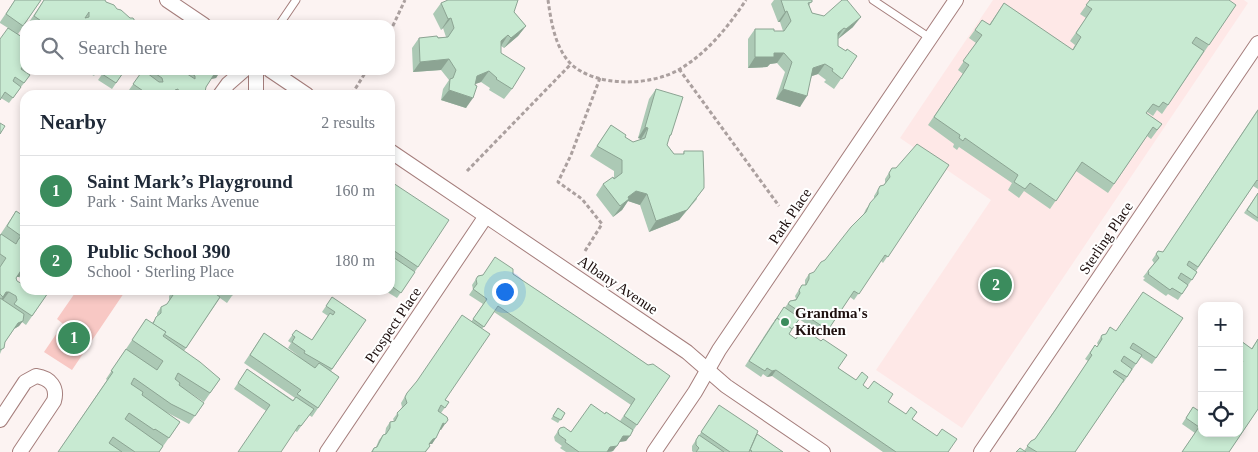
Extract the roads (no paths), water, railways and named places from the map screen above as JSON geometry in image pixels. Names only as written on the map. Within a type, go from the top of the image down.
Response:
[{"type":"street","points":[[167,0],[197,20]]},
{"type":"street","name":"Park Place","points":[[654,452],[695,392],[718,350],[956,0]]},
{"type":"street","name":"Sterling Place","points":[[981,452],[1258,43]]},
{"type":"street","points":[[224,90],[238,75]]},
{"type":"street","points":[[256,75],[256,90]]},
{"type":"street","points":[[277,75],[300,90]]},
{"type":"street","name":"Albany Avenue","points":[[395,154],[687,352],[726,386],[823,452]]},
{"type":"street","name":"Prospect Place","points":[[327,452],[486,216]]},
{"type":"street","points":[[0,420],[25,382],[36,376],[48,380],[52,384],[56,395],[54,401],[20,452]]},
{"type":"lane","points":[[282,20],[296,0]]},
{"type":"lane","points":[[873,0],[930,38]]},
{"type":"place","name":"Public School 390","points":[[996,285]]},
{"type":"place","name":"Grandma's Kitchen","points":[[785,322]]},
{"type":"place","name":"Saint Mark’s Playground","points":[[74,338]]}]
